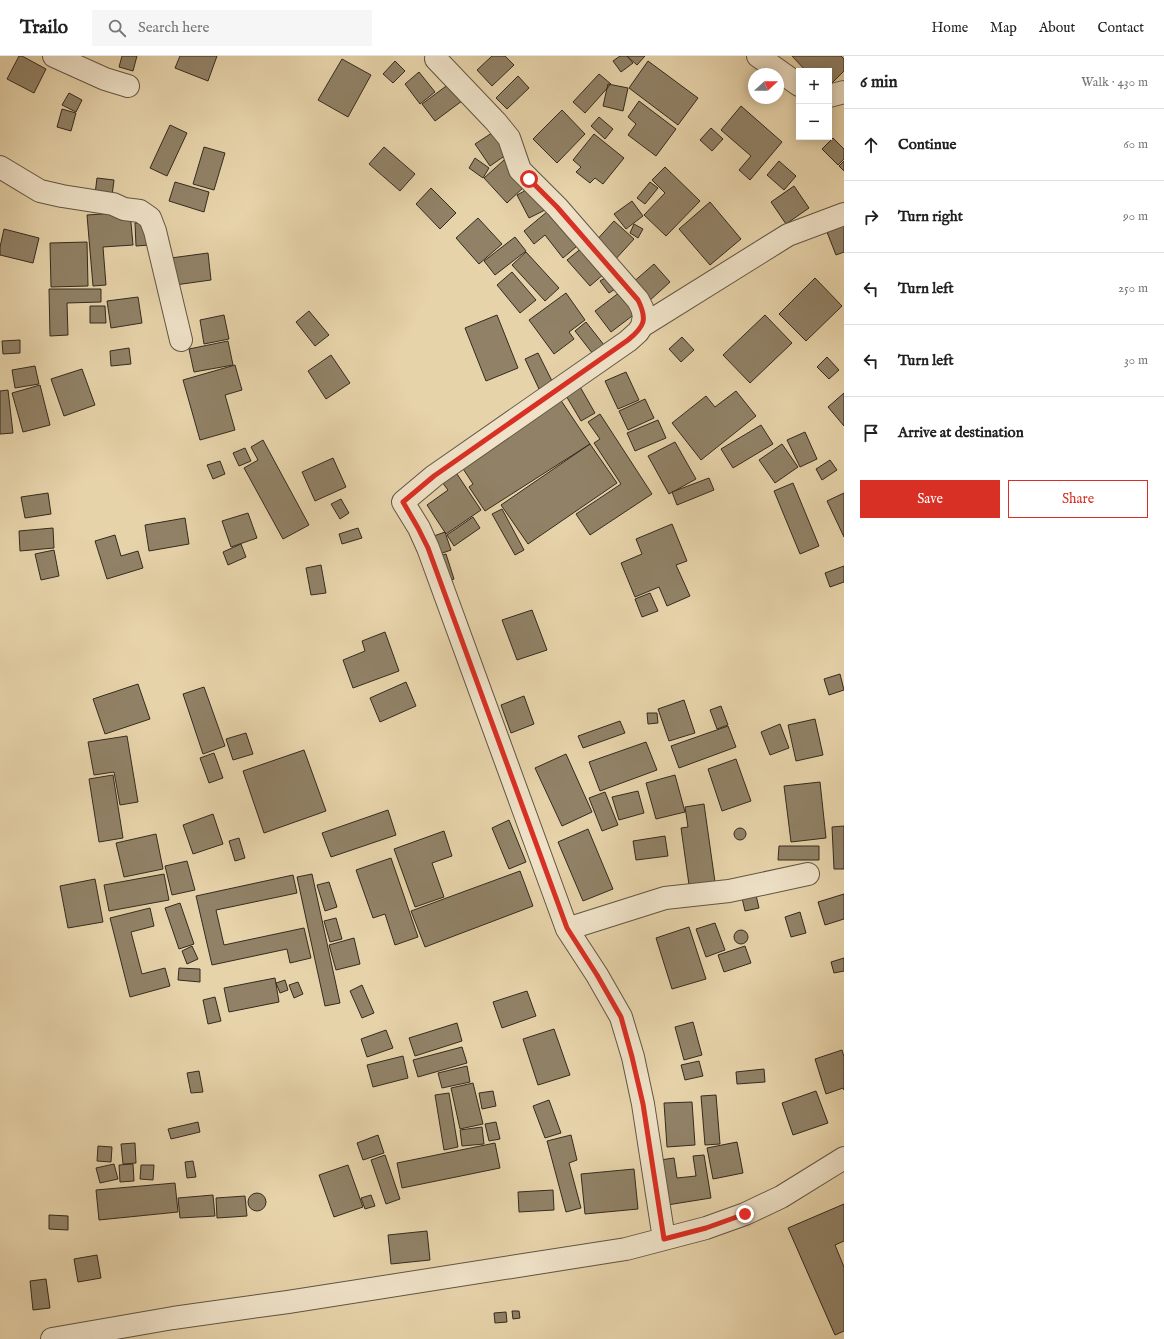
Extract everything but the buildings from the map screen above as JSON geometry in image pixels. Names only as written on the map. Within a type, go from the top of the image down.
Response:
[{"type":"street","points":[[54,56],[105,79],[128,86]]},
{"type":"street","points":[[758,56],[796,83]]},
{"type":"street","points":[[436,59],[496,122],[509,138],[520,170],[562,213],[638,300],[644,316],[642,326],[638,332],[628,340],[434,476],[403,502],[428,548],[567,928],[597,975],[621,1017],[643,1104],[664,1239]]},
{"type":"street","points":[[832,95],[844,92]]},
{"type":"street","points":[[0,167],[40,190],[62,196],[112,204],[124,209],[140,211],[150,218],[155,230],[181,340]]},
{"type":"street","points":[[642,326],[788,235],[844,214]]},
{"type":"street","points":[[567,928],[665,898],[729,891],[808,874]]},
{"type":"street","points":[[52,1339],[172,1318],[288,1302],[626,1250],[706,1228],[745,1214],[781,1197],[844,1158]]},
{"type":"route","points":[[529,179],[557,207],[638,300],[644,316],[642,326],[638,332],[628,340],[434,476],[403,502],[428,548],[531,834],[567,928],[597,975],[621,1017],[643,1104],[664,1239],[706,1228],[745,1214]]}]
